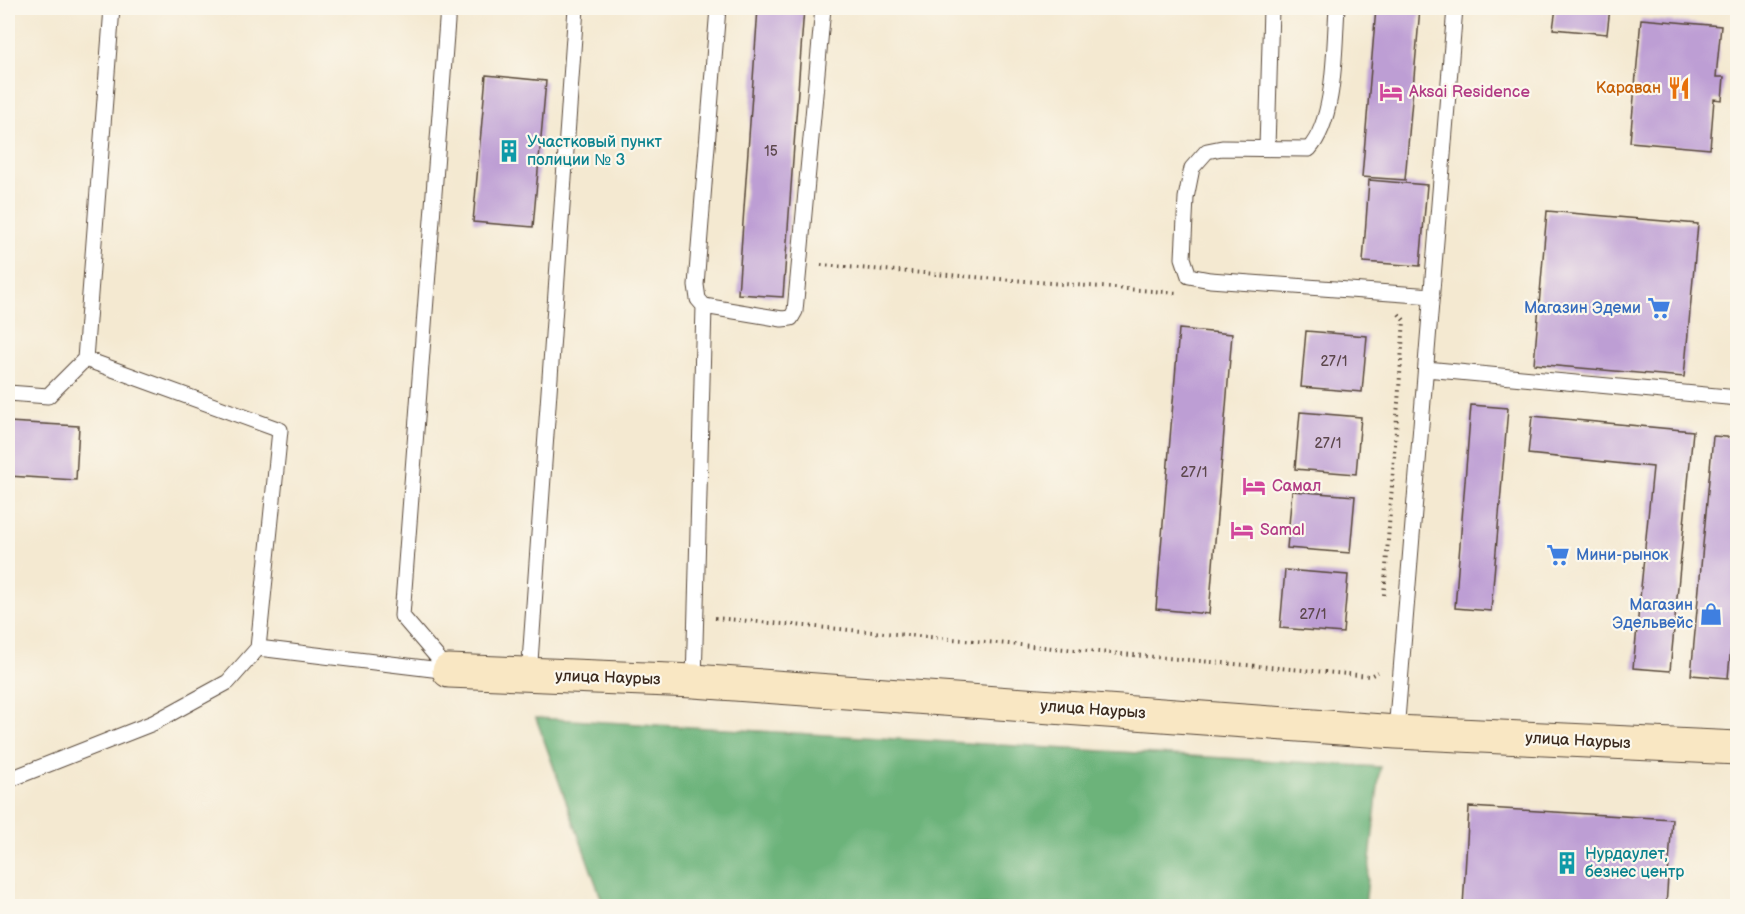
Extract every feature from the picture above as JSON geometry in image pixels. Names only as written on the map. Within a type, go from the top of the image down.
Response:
[{"type":"street","name":"улица Наурыз","points":[[449,671],[694,681],[1396,732],[1737,748]]},
{"type":"lane","points":[[8,393],[48,396],[85,359],[112,8]]},
{"type":"lane","points":[[448,8],[402,616],[449,671]]},
{"type":"lane","points":[[529,676],[576,8]]},
{"type":"lane","points":[[718,8],[696,285],[698,299],[704,306],[782,319],[790,318],[795,311],[823,8]]},
{"type":"lane","points":[[1267,148],[1271,8]]},
{"type":"lane","points":[[1337,8],[1327,117],[1320,137],[1309,148],[1222,148],[1207,151],[1192,168],[1186,198],[1183,258],[1189,276],[1432,296]]},
{"type":"lane","points":[[1396,732],[1455,8]]},
{"type":"lane","points":[[694,681],[704,306]]},
{"type":"lane","points":[[8,780],[153,723],[228,682],[258,648],[280,430],[85,359]]},
{"type":"lane","points":[[1426,369],[1737,398]]},
{"type":"lane","points":[[258,648],[449,671]]},
{"type":"path","points":[[799,263],[1181,293]]},
{"type":"path","points":[[1383,603],[1404,320],[1398,311],[1390,310]]},
{"type":"path","points":[[696,616],[1370,676],[1378,673],[1379,661]]},
{"type":"green space","points":[[536,718],[1380,767],[1365,906],[604,906]]},
{"type":"building","points":[[758,8],[804,8],[783,297],[738,294]]},
{"type":"building","name":"Aksai Residence","points":[[1376,8],[1420,8],[1405,180],[1362,177]]},
{"type":"building","points":[[1556,8],[1610,8],[1607,34],[1553,29]]},
{"type":"building","name":"Караван","points":[[1641,19],[1721,26],[1716,77],[1724,77],[1722,100],[1714,99],[1710,149],[1630,142]]},
{"type":"building","name":"Участковый пункт полиции № 3","points":[[486,75],[546,81],[533,227],[473,222]]},
{"type":"building","points":[[1369,180],[1427,185],[1420,266],[1363,262]]},
{"type":"building","points":[[1547,211],[1698,224],[1684,377],[1534,364]]},
{"type":"building","points":[[1179,329],[1232,334],[1209,614],[1156,609]]},
{"type":"building","points":[[1306,331],[1367,336],[1362,392],[1301,387]]},
{"type":"building","points":[[1471,405],[1508,408],[1491,611],[1455,608]]},
{"type":"building","points":[[1300,412],[1361,417],[1356,474],[1295,469]]},
{"type":"building","points":[[1532,416],[1693,431],[1670,671],[1633,668],[1653,467],[1528,454]]},
{"type":"building","points":[[8,422],[79,426],[76,480],[8,476]]},
{"type":"building","points":[[1713,436],[1738,438],[1738,571],[1728,678],[1691,675]]},
{"type":"building","points":[[1292,491],[1355,496],[1350,553],[1287,548]]},
{"type":"building","points":[[1285,570],[1348,575],[1343,633],[1280,628]]},
{"type":"building","name":"Нурдаулет, безнес центр","points":[[1469,807],[1672,819],[1666,906],[1463,906]]},
{"type":"place","name":"Караван","points":[[1679,88]]},
{"type":"place","name":"Aksai Residence","points":[[1391,92]]},
{"type":"place","name":"Участковый пункт полиции № 3","points":[[509,151]]},
{"type":"place","name":"Магазин Эдеми","points":[[1659,308]]},
{"type":"place","name":"Самал","points":[[1254,486]]},
{"type":"place","name":"Samal","points":[[1242,530]]},
{"type":"place","name":"Мини-рынок","points":[[1558,555]]},
{"type":"place","name":"Магазин Эдельвейс","points":[[1711,614]]},
{"type":"place","name":"Нурдаулет, безнес центр","points":[[1567,863]]}]
